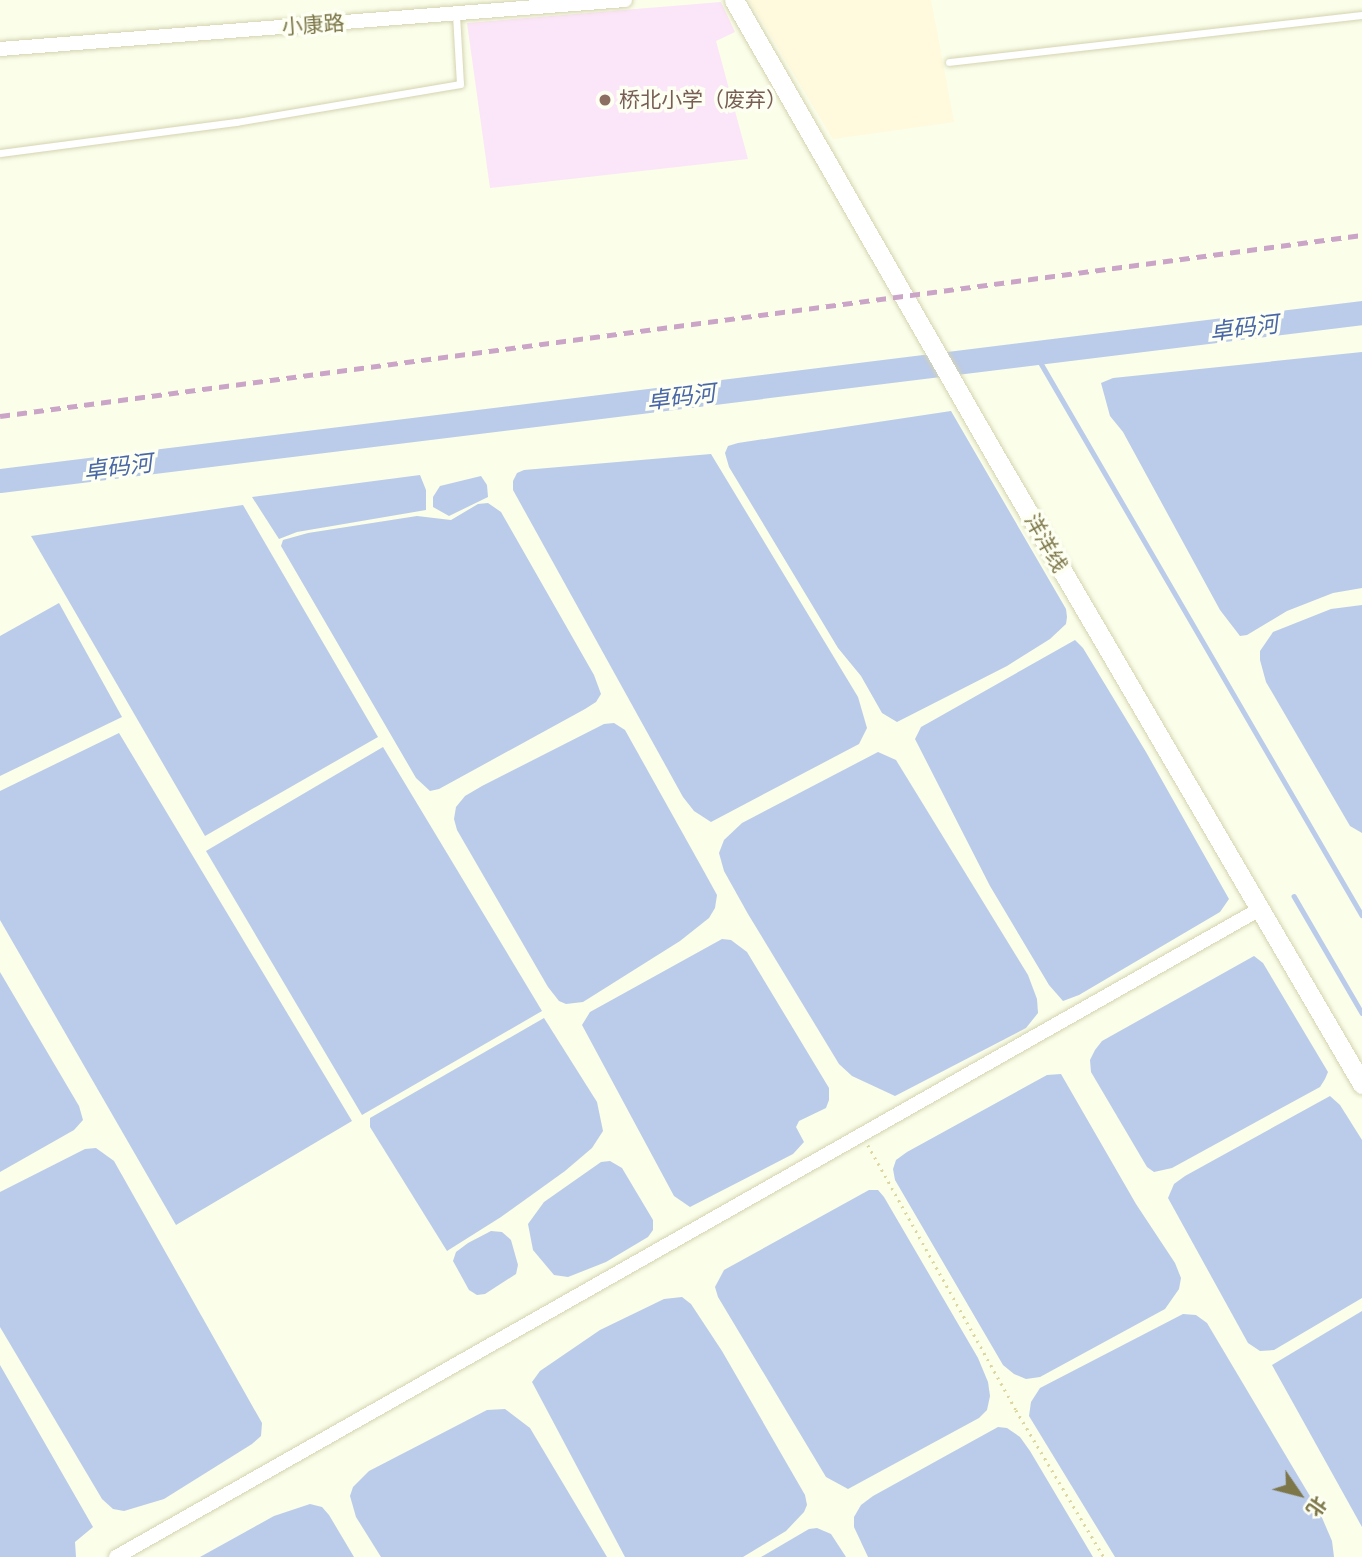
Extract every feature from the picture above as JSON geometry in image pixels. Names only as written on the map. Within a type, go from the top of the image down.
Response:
[{"type":"main road","name":"洋洋线","points":[[734,0],[955,386],[1362,1084]]},
{"type":"street","name":"小康路","points":[[0,49],[625,0]]},
{"type":"street","points":[[116,1557],[1260,909]]},
{"type":"lane","points":[[0,153],[236,122],[460,84],[456,14]]},
{"type":"lane","points":[[949,62],[1362,15]]},
{"type":"path","points":[[863,1136],[1016,1410],[1104,1557]]},
{"type":"shaded area","points":[[749,0],[931,0],[954,122],[833,139]]},
{"type":"shaded area","name":"桥北小学（废弃）","points":[[721,2],[735,32],[716,41],[748,159],[490,188],[467,23]]},
{"type":"water","points":[[1362,352],[1362,588],[1333,593],[1287,611],[1247,635],[1240,636],[1220,610],[1123,432],[1110,416],[1101,383],[1113,378]]},
{"type":"water","points":[[951,411],[1066,609],[1066,624],[1050,639],[1007,666],[897,722],[882,713],[861,676],[838,648],[729,467],[725,453],[728,446],[738,443]]},
{"type":"water","points":[[711,454],[858,697],[867,728],[859,744],[711,822],[694,811],[683,797],[513,490],[513,481],[517,473],[524,470]]},
{"type":"water","points":[[420,475],[426,490],[426,510],[297,532],[279,539],[252,497]]},
{"type":"water","points":[[481,476],[487,485],[488,497],[449,516],[433,507],[433,497],[440,486]]},
{"type":"water","points":[[488,503],[501,512],[594,675],[601,694],[596,702],[585,709],[439,789],[430,791],[416,778],[281,546],[283,540],[308,533],[417,516],[451,520],[478,504]]},
{"type":"water","points":[[243,505],[378,737],[205,836],[31,536]]},
{"type":"water","points":[[59,603],[122,717],[0,776],[0,636]]},
{"type":"water","points":[[1362,605],[1362,833],[1350,826],[1266,682],[1260,651],[1273,632],[1331,609]]},
{"type":"water","points":[[1075,640],[1083,648],[1146,752],[1229,899],[1220,912],[1079,995],[1063,1001],[1049,985],[990,886],[915,739],[921,727]]},
{"type":"water","points":[[614,723],[625,730],[717,895],[715,908],[709,918],[680,941],[583,1002],[566,1004],[559,1001],[548,987],[457,830],[454,819],[456,807],[465,796],[482,786],[604,724]]},
{"type":"water","points":[[119,733],[352,1121],[176,1225],[0,920],[0,791]]},
{"type":"water","points":[[383,747],[542,1011],[362,1115],[206,851]]},
{"type":"water","points":[[878,752],[896,760],[1028,975],[1037,999],[1038,1013],[1026,1028],[895,1096],[852,1076],[839,1064],[748,914],[724,871],[719,853],[724,840],[742,823]]},
{"type":"water","points":[[722,939],[731,940],[747,952],[829,1088],[829,1100],[826,1108],[799,1121],[796,1127],[804,1142],[793,1154],[690,1207],[674,1196],[582,1025],[590,1012]]},
{"type":"water","points":[[1254,956],[1263,963],[1328,1072],[1325,1079],[1320,1087],[1172,1168],[1154,1172],[1147,1167],[1091,1072],[1090,1060],[1102,1041]]},
{"type":"water","points":[[0,972],[79,1106],[83,1120],[74,1130],[0,1172]]},
{"type":"water","points":[[544,1018],[597,1102],[603,1131],[592,1148],[565,1171],[501,1217],[447,1251],[370,1127],[370,1118]]},
{"type":"water","points":[[1061,1074],[1136,1204],[1175,1263],[1181,1278],[1179,1289],[1165,1309],[1040,1377],[1026,1379],[1003,1365],[895,1180],[893,1169],[896,1160],[907,1152],[1047,1075]]},
{"type":"water","points":[[1330,1096],[1340,1105],[1362,1140],[1362,1298],[1274,1350],[1260,1351],[1248,1343],[1168,1198],[1174,1184],[1185,1176]]},
{"type":"water","points":[[96,1148],[114,1161],[262,1423],[261,1436],[252,1444],[164,1499],[124,1511],[113,1509],[102,1499],[0,1327],[0,1192],[85,1149]]},
{"type":"water","points":[[610,1161],[622,1168],[653,1220],[653,1230],[648,1237],[606,1262],[568,1277],[554,1275],[533,1250],[528,1224],[544,1202],[601,1162]]},
{"type":"water","points":[[869,1190],[878,1190],[884,1197],[978,1358],[988,1382],[990,1396],[987,1410],[979,1418],[848,1489],[826,1477],[718,1297],[715,1287],[724,1270]]},
{"type":"water","points":[[491,1231],[502,1232],[511,1240],[518,1265],[516,1274],[485,1294],[477,1295],[469,1290],[453,1261],[456,1252]]},
{"type":"water","points":[[682,1297],[691,1304],[722,1351],[805,1495],[807,1505],[804,1512],[786,1531],[743,1557],[625,1557],[532,1382],[540,1371],[600,1330],[664,1299]]},
{"type":"water","points":[[1362,1311],[1362,1527],[1272,1365]]},
{"type":"water","points":[[1183,1314],[1196,1315],[1207,1323],[1320,1513],[1332,1541],[1334,1557],[1115,1557],[1029,1416],[1031,1402],[1040,1388]]},
{"type":"water","points":[[0,1365],[93,1527],[75,1542],[76,1557],[0,1557]]},
{"type":"water","points":[[505,1409],[530,1428],[607,1557],[381,1557],[356,1517],[350,1496],[353,1487],[369,1471],[487,1410]]},
{"type":"water","points":[[998,1427],[1007,1428],[1020,1437],[1093,1557],[868,1557],[854,1527],[854,1517],[861,1505]]},
{"type":"water","points":[[310,1504],[322,1507],[329,1515],[354,1557],[200,1557],[274,1516]]},
{"type":"water","points":[[817,1528],[831,1534],[846,1557],[761,1557],[809,1529]]},
{"type":"waterway","name":"卓码河","points":[[0,481],[1362,313]]},
{"type":"waterway","points":[[1035,353],[1362,915]]},
{"type":"waterway","points":[[1294,896],[1362,1013]]},
{"type":"railway","points":[[0,416],[1362,235]]},
{"type":"place","name":"桥北小学（废弃）","points":[[605,100]]}]
